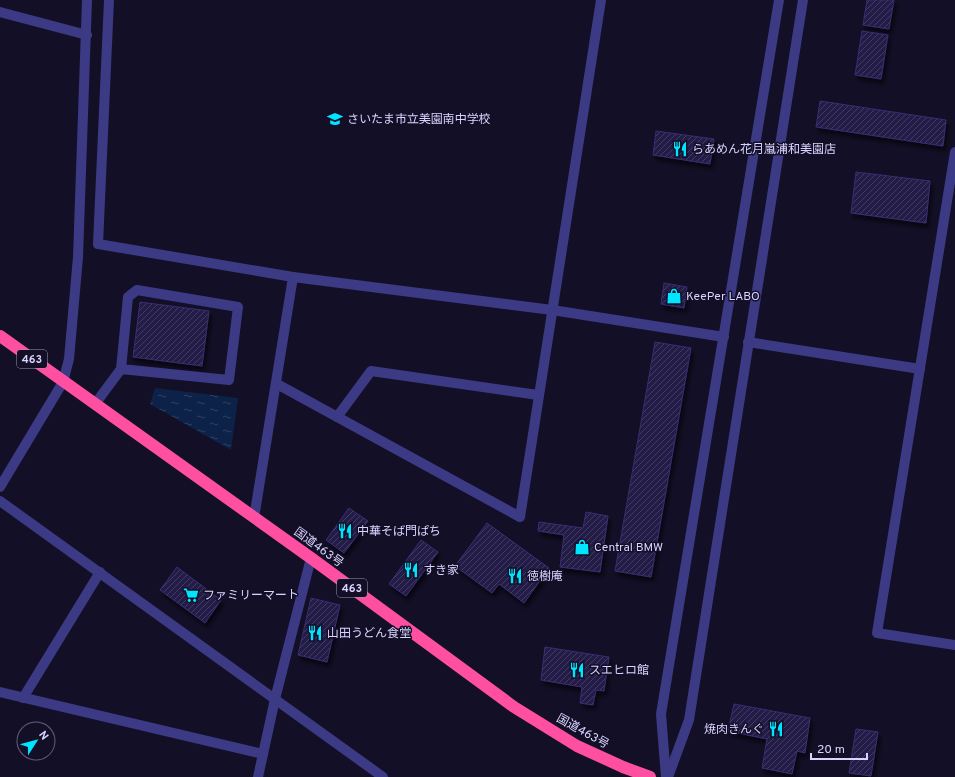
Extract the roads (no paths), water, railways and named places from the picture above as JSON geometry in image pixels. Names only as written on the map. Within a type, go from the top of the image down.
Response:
[{"type":"highway","name":"国道463号","points":[[0,336],[311,558],[514,707],[577,746],[623,767],[650,777]]},
{"type":"street","points":[[0,487],[64,382],[68,360],[78,257],[87,36],[87,0]]},
{"type":"street","points":[[109,0],[98,244],[294,278],[552,310],[724,337]]},
{"type":"street","points":[[277,384],[520,517],[538,395],[602,0]]},
{"type":"street","points":[[667,777],[661,714],[779,0]]},
{"type":"street","points":[[667,777],[689,720],[803,0]]},
{"type":"street","points":[[0,12],[87,36]]},
{"type":"street","points":[[955,152],[877,633],[955,645]]},
{"type":"street","points":[[254,518],[294,278]]},
{"type":"street","points":[[95,404],[121,369],[128,297],[137,290],[238,307],[229,380],[121,369]]},
{"type":"street","points":[[748,342],[920,369]]},
{"type":"street","points":[[337,417],[371,371],[538,395]]},
{"type":"street","points":[[0,501],[382,777]]},
{"type":"street","points":[[258,777],[275,699],[311,558]]},
{"type":"street","points":[[23,698],[100,572]]},
{"type":"street","points":[[0,692],[263,754]]},
{"type":"water","points":[[155,388],[238,398],[231,450],[150,404]]},
{"type":"place","name":"さいたま市立美園南中学校","points":[[335,119]]},
{"type":"place","name":"らあめん花月嵐浦和美園店","points":[[680,149]]},
{"type":"place","name":"KeePer LABO","points":[[674,296]]},
{"type":"place","name":"中華そば門ぱち","points":[[345,531]]},
{"type":"place","name":"Central BMW","points":[[582,547]]},
{"type":"place","name":"すき家","points":[[411,570]]},
{"type":"place","name":"徳樹庵","points":[[515,576]]},
{"type":"place","name":"ファミリーマート","points":[[191,595]]},
{"type":"place","name":"山田うどん食堂","points":[[315,633]]},
{"type":"place","name":"スエヒロ館","points":[[577,670]]},
{"type":"place","name":"焼肉きんぐ","points":[[776,729]]}]
